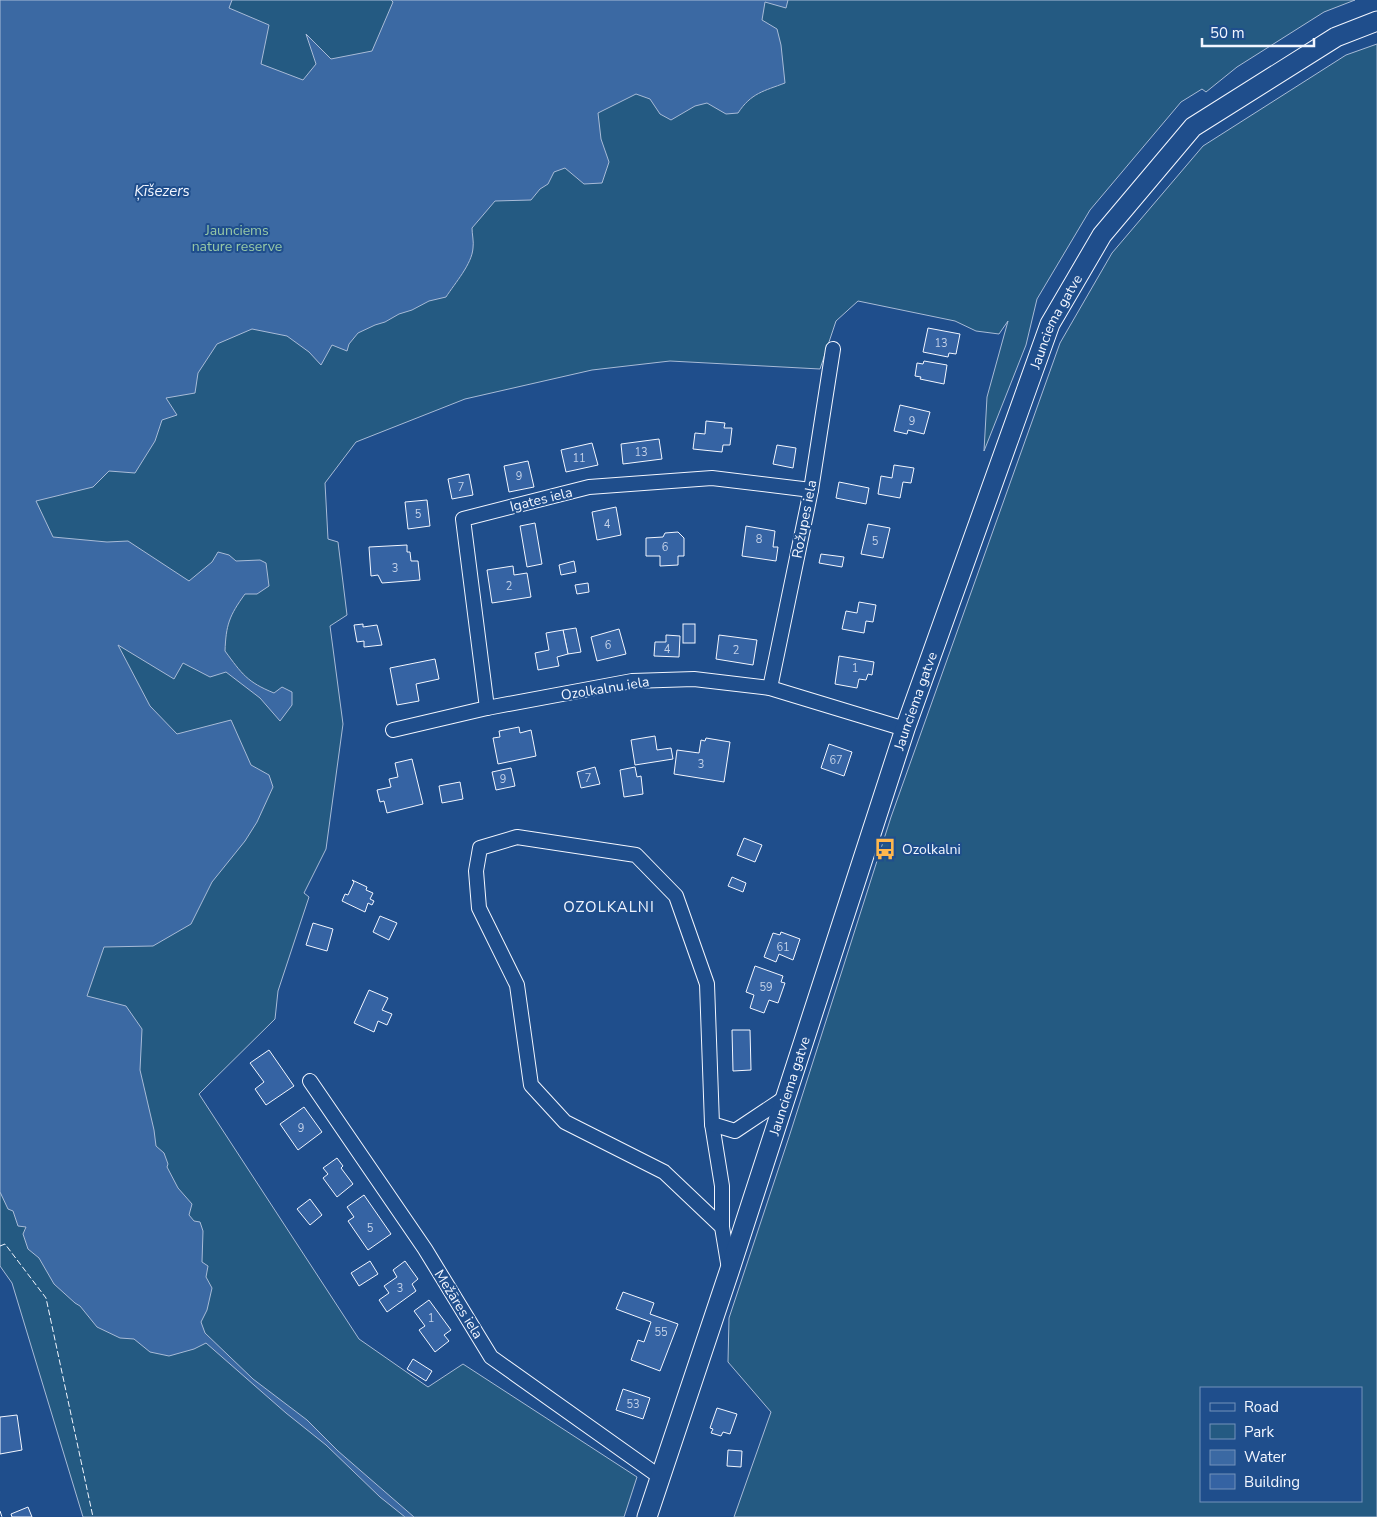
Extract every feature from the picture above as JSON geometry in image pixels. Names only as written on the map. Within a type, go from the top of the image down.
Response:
[{"type":"main road","name":"Jaunciema gatve","points":[[647,1517],[730,1272],[905,729],[1050,324],[1102,235],[1193,127],[1336,37],[1377,21]]},
{"type":"street","name":"Rožupes iela","points":[[770,688],[811,490],[833,349]]},
{"type":"street","name":"Igates iela","points":[[487,708],[463,519],[589,487],[712,478],[811,490]]},
{"type":"street","name":"Ozolkalnu iela","points":[[393,730],[487,708],[632,681],[694,679],[770,688],[905,729]]},
{"type":"street","points":[[722,1227],[664,1172],[565,1122],[531,1085],[517,985],[479,908],[476,871],[480,848],[517,837],[636,855],[676,896],[707,984],[712,1124],[722,1186],[722,1227],[730,1272]]},
{"type":"street","name":"Mežāres iela","points":[[310,1080],[425,1249],[492,1357],[660,1477]]},
{"type":"street","points":[[712,1124],[735,1131],[786,1097]]},
{"type":"green space","name":"Jaunciems nature reserve","points":[[0,0],[1355,0],[1324,12],[1237,67],[1206,92],[1202,89],[1181,102],[1090,210],[1037,299],[1026,345],[984,451],[987,397],[1008,321],[999,334],[976,331],[955,321],[858,301],[836,321],[820,369],[670,361],[592,370],[465,399],[356,442],[325,483],[328,539],[338,542],[347,615],[330,626],[343,724],[326,849],[304,893],[309,897],[278,991],[275,1019],[199,1094],[359,1339],[428,1387],[463,1364],[637,1477],[624,1517],[83,1517],[12,1283],[0,1266]]},
{"type":"green space","points":[[1377,44],[1377,1517],[734,1517],[771,1412],[728,1362],[729,1318],[891,817],[1060,343],[1112,253],[1203,146],[1346,55]]},
{"type":"water","name":"Ķīšezers","points":[[0,0],[232,0],[229,8],[269,25],[261,64],[303,80],[316,64],[306,34],[331,59],[372,51],[393,2],[391,0],[788,0],[786,8],[765,2],[762,20],[777,29],[781,45],[785,83],[753,97],[738,113],[726,114],[707,103],[695,106],[671,120],[660,114],[650,99],[636,94],[598,113],[601,139],[609,162],[602,183],[584,184],[565,168],[554,172],[548,184],[540,189],[531,200],[495,201],[472,228],[473,246],[470,260],[446,297],[429,301],[358,333],[349,344],[347,351],[332,345],[321,365],[309,352],[287,336],[252,329],[217,344],[198,373],[195,393],[166,398],[177,415],[162,420],[155,441],[135,473],[109,471],[93,487],[36,501],[53,537],[107,542],[128,541],[189,581],[212,562],[218,552],[229,555],[236,561],[260,560],[266,563],[269,586],[257,594],[245,594],[229,621],[225,651],[241,671],[257,685],[274,693],[282,687],[292,692],[292,705],[280,721],[260,698],[226,672],[210,677],[183,663],[174,679],[118,645],[150,706],[177,734],[231,720],[251,765],[269,775],[273,787],[257,822],[245,841],[212,882],[191,924],[153,946],[104,947],[87,996],[126,1006],[142,1029],[140,1070],[156,1146],[164,1153],[168,1164],[167,1167],[178,1188],[192,1204],[189,1215],[194,1221],[200,1222],[203,1231],[202,1262],[208,1266],[206,1277],[212,1288],[207,1310],[201,1322],[205,1333],[253,1379],[307,1420],[338,1451],[414,1517],[405,1517],[380,1497],[326,1445],[286,1413],[206,1343],[194,1349],[169,1356],[150,1352],[134,1339],[120,1338],[97,1327],[80,1306],[54,1284],[39,1258],[28,1249],[23,1234],[26,1227],[18,1226],[13,1211],[8,1209],[0,1192]]},
{"type":"building","points":[[928,328],[960,334],[956,354],[949,353],[948,357],[923,352]]},
{"type":"building","points":[[924,361],[947,365],[944,384],[920,379],[921,377],[915,376],[917,363],[923,364]]},
{"type":"building","points":[[900,405],[930,412],[924,434],[908,430],[907,434],[894,431]]},
{"type":"building","points":[[706,421],[725,423],[724,428],[732,428],[730,445],[723,445],[722,452],[693,449],[695,433],[705,434]]},
{"type":"building","points":[[659,439],[662,459],[623,464],[621,444]]},
{"type":"building","points":[[592,443],[598,465],[566,472],[561,450]]},
{"type":"building","points":[[777,445],[796,448],[793,468],[773,464]]},
{"type":"building","points":[[528,461],[534,487],[509,492],[504,466]]},
{"type":"building","points":[[894,465],[914,468],[911,483],[903,482],[900,498],[878,494],[881,476],[892,478]]},
{"type":"building","points":[[469,474],[473,495],[452,499],[448,479]]},
{"type":"building","points":[[839,482],[869,488],[866,504],[836,498]]},
{"type":"building","points":[[427,500],[430,526],[408,529],[405,502]]},
{"type":"building","points":[[616,507],[621,535],[597,540],[592,512]]},
{"type":"building","points":[[535,523],[542,564],[527,567],[520,526]]},
{"type":"building","points":[[868,524],[890,528],[883,558],[861,554]]},
{"type":"building","points":[[746,526],[775,531],[773,547],[778,547],[776,561],[742,556]]},
{"type":"building","points":[[678,532],[684,538],[684,556],[678,556],[678,565],[660,566],[660,556],[646,556],[646,538],[663,537],[665,533]]},
{"type":"building","points":[[407,545],[407,552],[410,552],[411,561],[418,561],[420,580],[382,583],[378,575],[371,576],[369,547]]},
{"type":"building","points":[[821,554],[844,557],[842,567],[819,563]]},
{"type":"building","points":[[574,561],[576,572],[561,575],[559,565]]},
{"type":"building","points":[[513,566],[514,575],[527,573],[531,597],[492,603],[487,570]]},
{"type":"building","points":[[588,583],[589,592],[577,594],[575,585]]},
{"type":"building","points":[[859,602],[876,605],[873,622],[866,621],[864,633],[842,629],[846,611],[857,613]]},
{"type":"building","points":[[363,624],[363,627],[377,625],[382,645],[364,647],[364,641],[357,642],[354,625]]},
{"type":"building","points":[[683,624],[695,624],[695,643],[683,643]]},
{"type":"building","points":[[576,628],[581,652],[568,654],[563,630]]},
{"type":"building","points":[[619,629],[626,654],[597,661],[591,637]]},
{"type":"building","points":[[563,630],[568,654],[557,657],[559,666],[538,670],[535,653],[549,650],[546,633]]},
{"type":"building","points":[[666,635],[680,636],[679,657],[654,656],[655,642],[666,642]]},
{"type":"building","points":[[719,635],[757,640],[753,665],[716,659]]},
{"type":"building","points":[[839,656],[874,662],[872,675],[868,674],[866,680],[859,679],[857,688],[835,684]]},
{"type":"building","points":[[435,659],[439,679],[416,684],[419,701],[397,705],[390,668]]},
{"type":"building","points":[[519,727],[520,733],[531,730],[536,756],[498,764],[493,738],[500,737],[499,731]]},
{"type":"building","points":[[655,736],[657,750],[671,748],[673,759],[635,765],[631,740]]},
{"type":"building","points":[[706,738],[730,742],[724,782],[674,774],[677,750],[699,753],[701,740],[705,741]]},
{"type":"building","points":[[829,744],[852,752],[844,776],[821,768]]},
{"type":"building","points":[[412,759],[423,804],[387,813],[384,801],[380,802],[377,790],[391,787],[389,779],[398,777],[395,763]]},
{"type":"building","points":[[595,767],[600,784],[581,788],[577,772]]},
{"type":"building","points":[[635,767],[637,777],[641,776],[643,794],[624,797],[620,770]]},
{"type":"building","points":[[511,768],[515,786],[496,790],[492,772]]},
{"type":"building","points":[[460,782],[463,799],[442,803],[439,786]]},
{"type":"building","points":[[744,838],[762,845],[755,862],[737,855]]},
{"type":"building","points":[[732,877],[746,883],[743,892],[728,886]]},
{"type":"building","points":[[352,880],[367,887],[366,890],[373,893],[370,899],[374,901],[372,905],[368,903],[365,912],[342,901],[345,894],[348,895],[354,882]]},
{"type":"building","points":[[380,916],[397,923],[389,940],[373,932]]},
{"type":"building","points":[[313,923],[333,929],[327,951],[306,945]]},
{"type":"building","points":[[781,932],[800,939],[793,960],[779,954],[776,962],[764,957],[773,933],[780,935]]},
{"type":"building","points":[[755,966],[783,976],[781,982],[785,983],[778,1003],[769,1000],[764,1013],[750,1008],[754,995],[746,992]]},
{"type":"building","points":[[369,990],[388,998],[382,1010],[392,1014],[387,1025],[378,1021],[374,1032],[354,1023]]},
{"type":"building","points":[[732,1030],[750,1030],[751,1070],[733,1071]]},
{"type":"building","points":[[269,1050],[294,1086],[266,1105],[255,1089],[264,1082],[250,1063]]},
{"type":"building","points":[[304,1107],[322,1132],[298,1150],[280,1124]]},
{"type":"building","points":[[337,1158],[343,1166],[341,1168],[353,1184],[337,1197],[323,1178],[328,1174],[323,1168]]},
{"type":"building","points":[[364,1195],[391,1234],[368,1250],[348,1221],[354,1217],[347,1207]]},
{"type":"building","points":[[310,1199],[322,1215],[310,1225],[297,1209]]},
{"type":"building","points":[[370,1261],[378,1274],[359,1286],[351,1273]]},
{"type":"building","points":[[405,1261],[418,1279],[412,1284],[416,1291],[387,1312],[379,1300],[389,1293],[384,1286],[397,1277],[393,1270]]},
{"type":"building","points":[[623,1292],[654,1303],[650,1314],[678,1324],[660,1371],[631,1360],[638,1340],[644,1342],[651,1322],[616,1309]]},
{"type":"building","points":[[429,1300],[451,1330],[444,1335],[449,1341],[435,1352],[419,1330],[425,1326],[414,1311]]},
{"type":"building","points":[[413,1359],[432,1371],[426,1381],[407,1369]]},
{"type":"building","points":[[623,1389],[650,1398],[643,1419],[616,1410]]},
{"type":"building","points":[[717,1408],[737,1414],[730,1434],[723,1432],[721,1436],[711,1433],[713,1429],[710,1428]]},
{"type":"building","points":[[17,1415],[22,1450],[0,1454],[0,1417]]},
{"type":"building","points":[[728,1450],[742,1451],[741,1467],[727,1466]]},
{"type":"building","points":[[28,1507],[32,1517],[12,1517],[11,1514]]},
{"type":"fence","points":[[0,1246],[5,1244],[46,1298],[93,1517]]},
{"type":"fence","points":[[0,1511],[2,1517]]},
{"type":"place","name":"Ozolkalni","points":[[885,849]]},
{"type":"district","name":"OZOLKALNI","points":[[609,907]]}]
